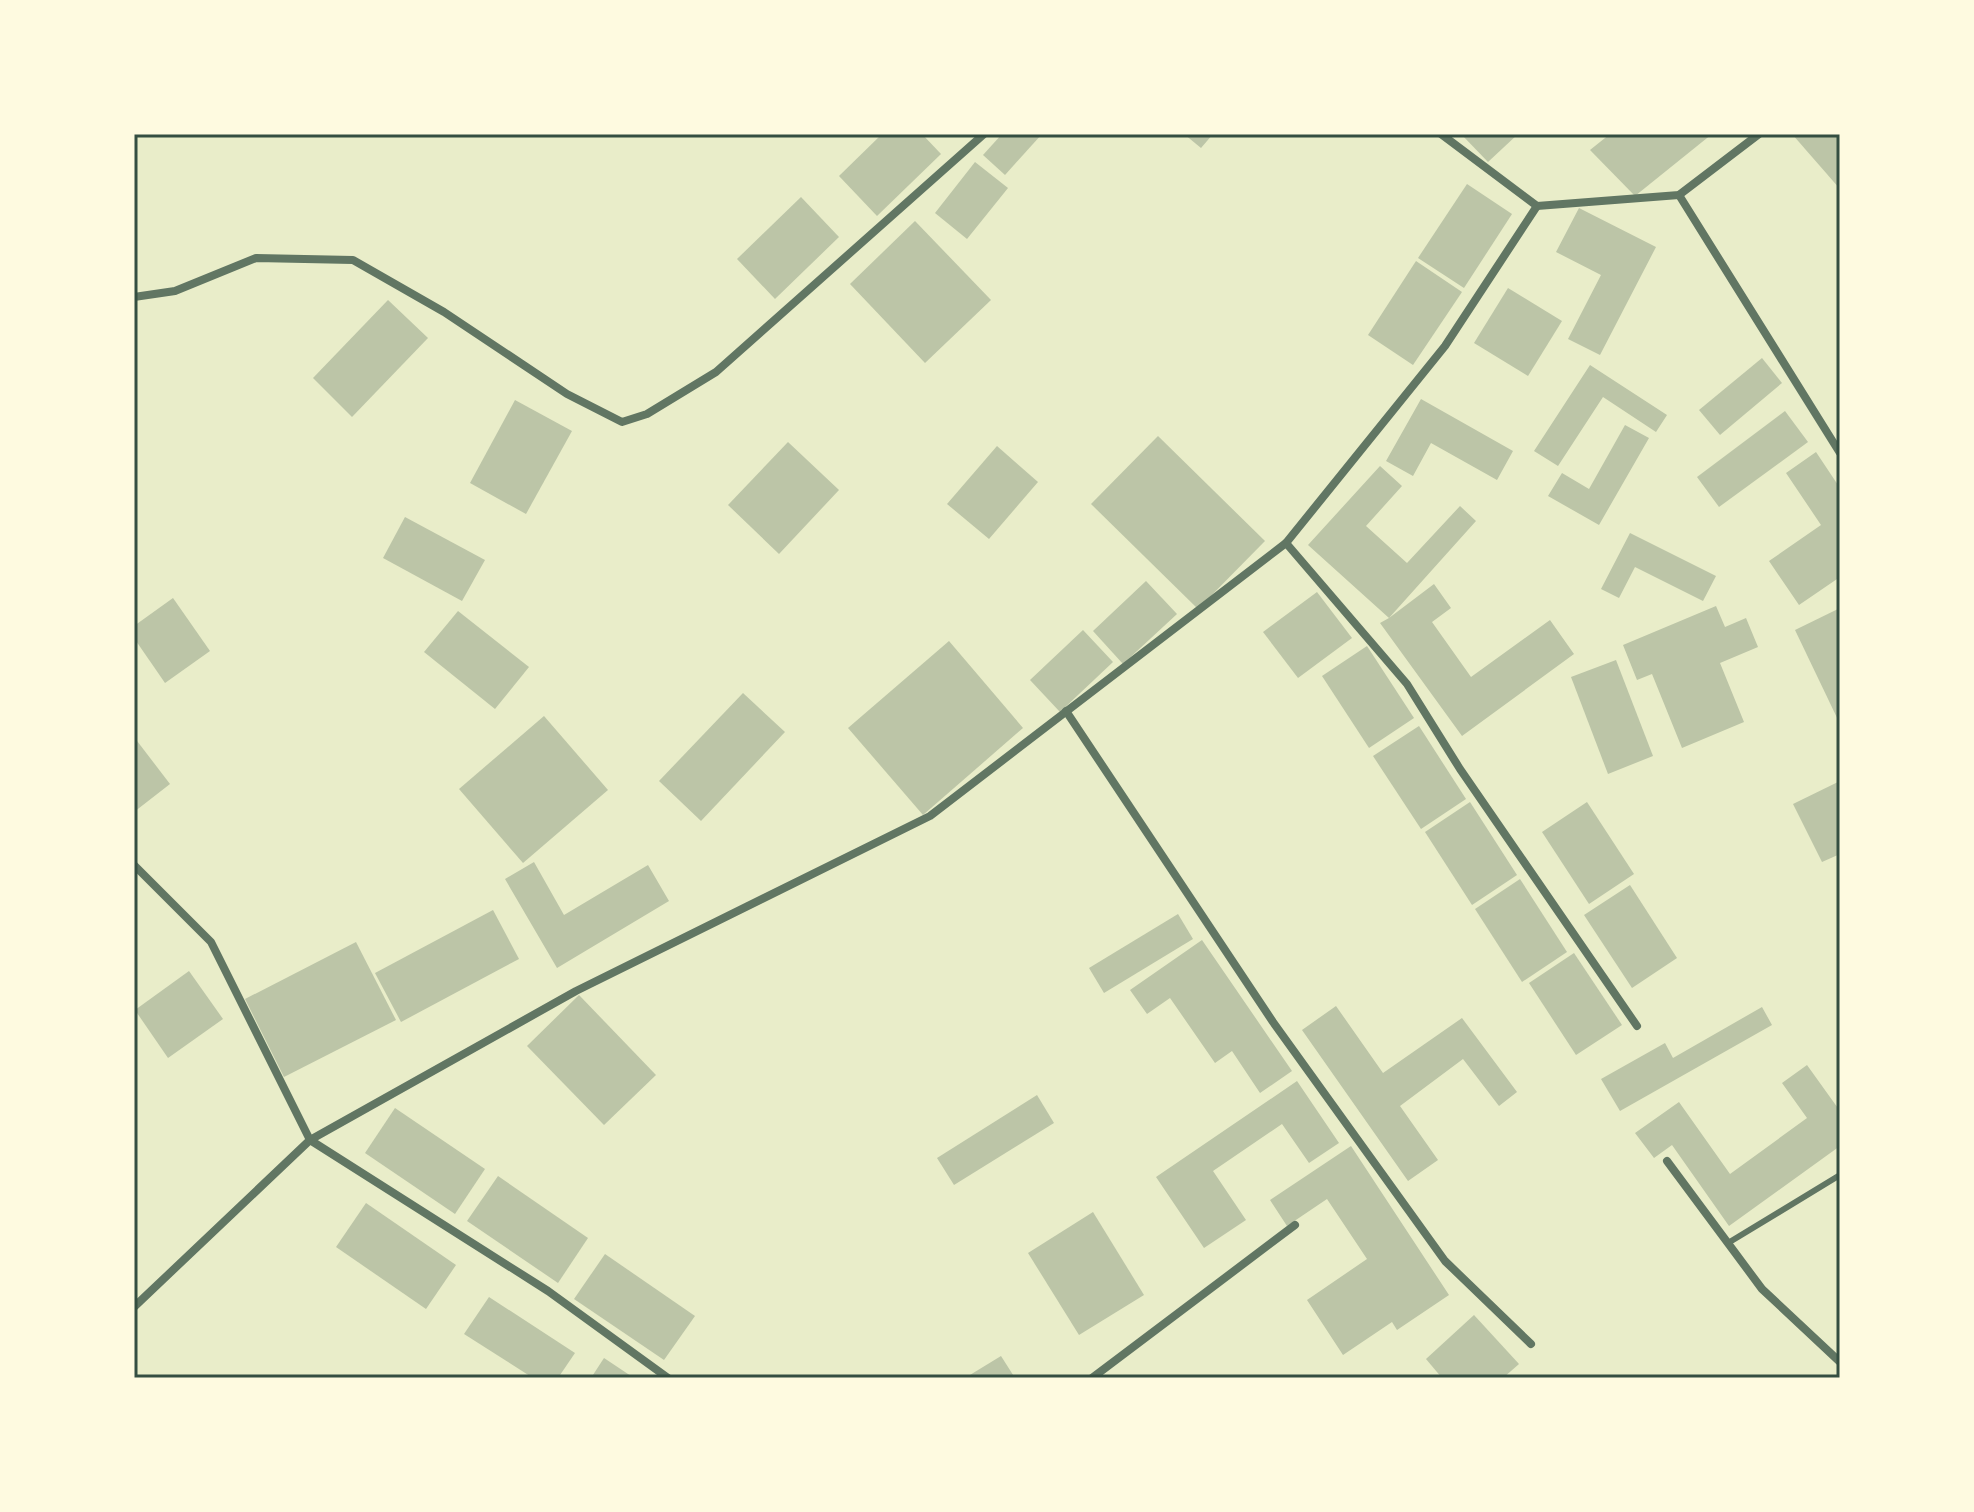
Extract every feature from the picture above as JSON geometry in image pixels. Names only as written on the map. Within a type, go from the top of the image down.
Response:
[{"type":"street","points":[[134,297],[175,291],[256,258],[353,260],[444,312],[567,394],[622,422],[647,414],[716,372],[984,134]]},
{"type":"street","points":[[1441,134],[1537,206],[1679,195],[1759,134]]},
{"type":"street","points":[[1679,195],[1840,453]]},
{"type":"street","points":[[134,1307],[310,1140],[576,991],[930,816],[1286,543],[1445,346],[1537,206]]},
{"type":"street","points":[[1286,543],[1407,684],[1460,769],[1637,1026]]},
{"type":"street","points":[[1066,711],[1273,1022],[1445,1261],[1531,1344]]},
{"type":"street","points":[[134,865],[211,942],[310,1140],[548,1291],[668,1378]]},
{"type":"street","points":[[1667,1161],[1762,1289],[1840,1362]]},
{"type":"street","points":[[1092,1378],[1295,1225]]},
{"type":"lane","points":[[1728,1243],[1840,1175]]},
{"type":"building","points":[[882,134],[922,134],[941,154],[877,216],[839,176]]},
{"type":"building","points":[[1002,134],[1042,134],[1005,175],[983,155]]},
{"type":"building","points":[[1184,134],[1213,134],[1201,148]]},
{"type":"building","points":[[1461,134],[1518,134],[1488,162]]},
{"type":"building","points":[[1610,134],[1712,134],[1635,196],[1590,150]]},
{"type":"building","points":[[1792,134],[1840,134],[1840,189]]},
{"type":"building","points":[[975,162],[1008,188],[967,239],[935,213]]},
{"type":"building","points":[[1467,184],[1512,214],[1464,288],[1418,258]]},
{"type":"building","points":[[801,197],[839,237],[775,299],[737,259]]},
{"type":"building","points":[[1579,208],[1656,247],[1600,355],[1568,339],[1601,275],[1556,252]]},
{"type":"building","points":[[915,221],[991,300],[925,363],[850,284]]},
{"type":"building","points":[[1416,261],[1462,292],[1413,365],[1368,335]]},
{"type":"building","points":[[1508,288],[1562,321],[1528,376],[1474,343]]},
{"type":"building","points":[[388,300],[428,338],[352,417],[313,378]]},
{"type":"building","points":[[1762,358],[1782,383],[1720,435],[1699,410]]},
{"type":"building","points":[[1590,365],[1667,415],[1656,432],[1603,397],[1558,466],[1534,451]]},
{"type":"building","points":[[1421,399],[1513,451],[1497,480],[1431,443],[1413,476],[1386,461]]},
{"type":"building","points":[[515,400],[572,431],[526,514],[470,483]]},
{"type":"building","points":[[1785,411],[1808,442],[1719,507],[1697,477]]},
{"type":"building","points":[[1625,425],[1649,438],[1599,525],[1548,496],[1562,473],[1589,489]]},
{"type":"building","points":[[1158,436],[1265,541],[1198,609],[1091,504]]},
{"type":"building","points":[[788,442],[839,490],[779,554],[728,505]]},
{"type":"building","points":[[997,446],[1038,482],[989,539],[947,504]]},
{"type":"building","points":[[1816,452],[1840,488],[1840,577],[1799,605],[1769,561],[1821,525],[1786,473]]},
{"type":"building","points":[[1380,466],[1402,486],[1366,526],[1407,563],[1460,506],[1476,521],[1389,618],[1308,545]]},
{"type":"building","points":[[405,517],[485,560],[462,601],[383,558]]},
{"type":"building","points":[[1630,533],[1716,576],[1703,601],[1635,567],[1619,598],[1601,589]]},
{"type":"building","points":[[1146,581],[1177,614],[1123,664],[1093,631]]},
{"type":"building","points":[[1434,584],[1451,608],[1432,622],[1471,677],[1550,620],[1574,654],[1462,736],[1380,623]]},
{"type":"building","points":[[1317,592],[1352,638],[1298,678],[1263,632]]},
{"type":"building","points":[[173,598],[210,651],[165,683],[134,638],[134,626]]},
{"type":"building","points":[[1716,606],[1725,627],[1746,618],[1758,647],[1720,663],[1744,722],[1682,748],[1652,674],[1637,680],[1623,645]]},
{"type":"building","points":[[1840,608],[1840,724],[1795,630]]},
{"type":"building","points":[[458,611],[529,667],[495,709],[424,652]]},
{"type":"building","points":[[1083,630],[1113,662],[1060,712],[1030,680]]},
{"type":"building","points":[[949,641],[1023,728],[923,815],[848,728]]},
{"type":"building","points":[[1367,646],[1414,718],[1369,748],[1322,676]]},
{"type":"building","points":[[1616,660],[1653,756],[1608,774],[1571,677]]},
{"type":"building","points":[[743,693],[785,732],[701,821],[659,781]]},
{"type":"building","points":[[544,716],[608,790],[523,863],[459,789]]},
{"type":"building","points":[[1419,726],[1466,799],[1421,829],[1373,756]]},
{"type":"building","points":[[134,737],[170,784],[134,812]]},
{"type":"building","points":[[1840,781],[1840,854],[1822,862],[1793,804]]},
{"type":"building","points":[[1470,802],[1517,875],[1472,905],[1425,832]]},
{"type":"building","points":[[1587,802],[1634,874],[1589,904],[1542,832]]},
{"type":"building","points":[[534,862],[564,915],[648,865],[669,901],[557,968],[505,879]]},
{"type":"building","points":[[1520,879],[1567,952],[1522,982],[1475,909]]},
{"type":"building","points":[[1630,885],[1677,958],[1632,988],[1584,915]]},
{"type":"building","points":[[493,910],[519,959],[401,1022],[375,973]]},
{"type":"building","points":[[1178,914],[1193,939],[1104,993],[1089,968]]},
{"type":"building","points":[[1202,940],[1292,1071],[1260,1093],[1232,1051],[1215,1063],[1170,998],[1147,1014],[1130,990]]},
{"type":"building","points":[[356,942],[396,1020],[284,1077],[245,999]]},
{"type":"building","points":[[1574,953],[1622,1025],[1576,1055],[1529,983]]},
{"type":"building","points":[[189,971],[223,1019],[168,1058],[135,1010]]},
{"type":"building","points":[[579,995],[656,1075],[604,1125],[527,1046]]},
{"type":"building","points":[[1336,1006],[1383,1073],[1462,1018],[1517,1092],[1499,1106],[1463,1059],[1400,1106],[1438,1160],[1408,1181],[1302,1030]]},
{"type":"building","points":[[1762,1007],[1772,1025],[1620,1111],[1601,1079],[1665,1043],[1673,1058]]},
{"type":"building","points":[[1807,1065],[1840,1111],[1840,1146],[1729,1226],[1672,1145],[1654,1158],[1635,1133],[1679,1102],[1730,1174],[1807,1118],[1782,1083]]},
{"type":"building","points":[[1297,1081],[1339,1143],[1309,1163],[1282,1124],[1213,1171],[1246,1220],[1204,1248],[1156,1177]]},
{"type":"building","points":[[1037,1095],[1054,1123],[954,1185],[937,1158]]},
{"type":"building","points":[[395,1108],[485,1169],[455,1214],[365,1153]]},
{"type":"building","points":[[1351,1146],[1449,1295],[1397,1330],[1392,1322],[1343,1355],[1307,1300],[1367,1259],[1327,1199],[1287,1226],[1270,1200]]},
{"type":"building","points":[[498,1176],[588,1238],[558,1283],[467,1221]]},
{"type":"building","points":[[366,1203],[456,1265],[426,1309],[336,1247]]},
{"type":"building","points":[[1093,1212],[1144,1295],[1079,1335],[1028,1253]]},
{"type":"building","points":[[605,1254],[695,1316],[664,1360],[574,1299]]},
{"type":"building","points":[[489,1297],[575,1353],[558,1378],[533,1378],[464,1334]]},
{"type":"building","points":[[1474,1315],[1519,1364],[1503,1378],[1442,1378],[1426,1359]]},
{"type":"building","points":[[1001,1356],[1015,1378],[965,1378]]},
{"type":"building","points":[[604,1358],[634,1378],[591,1378]]}]
